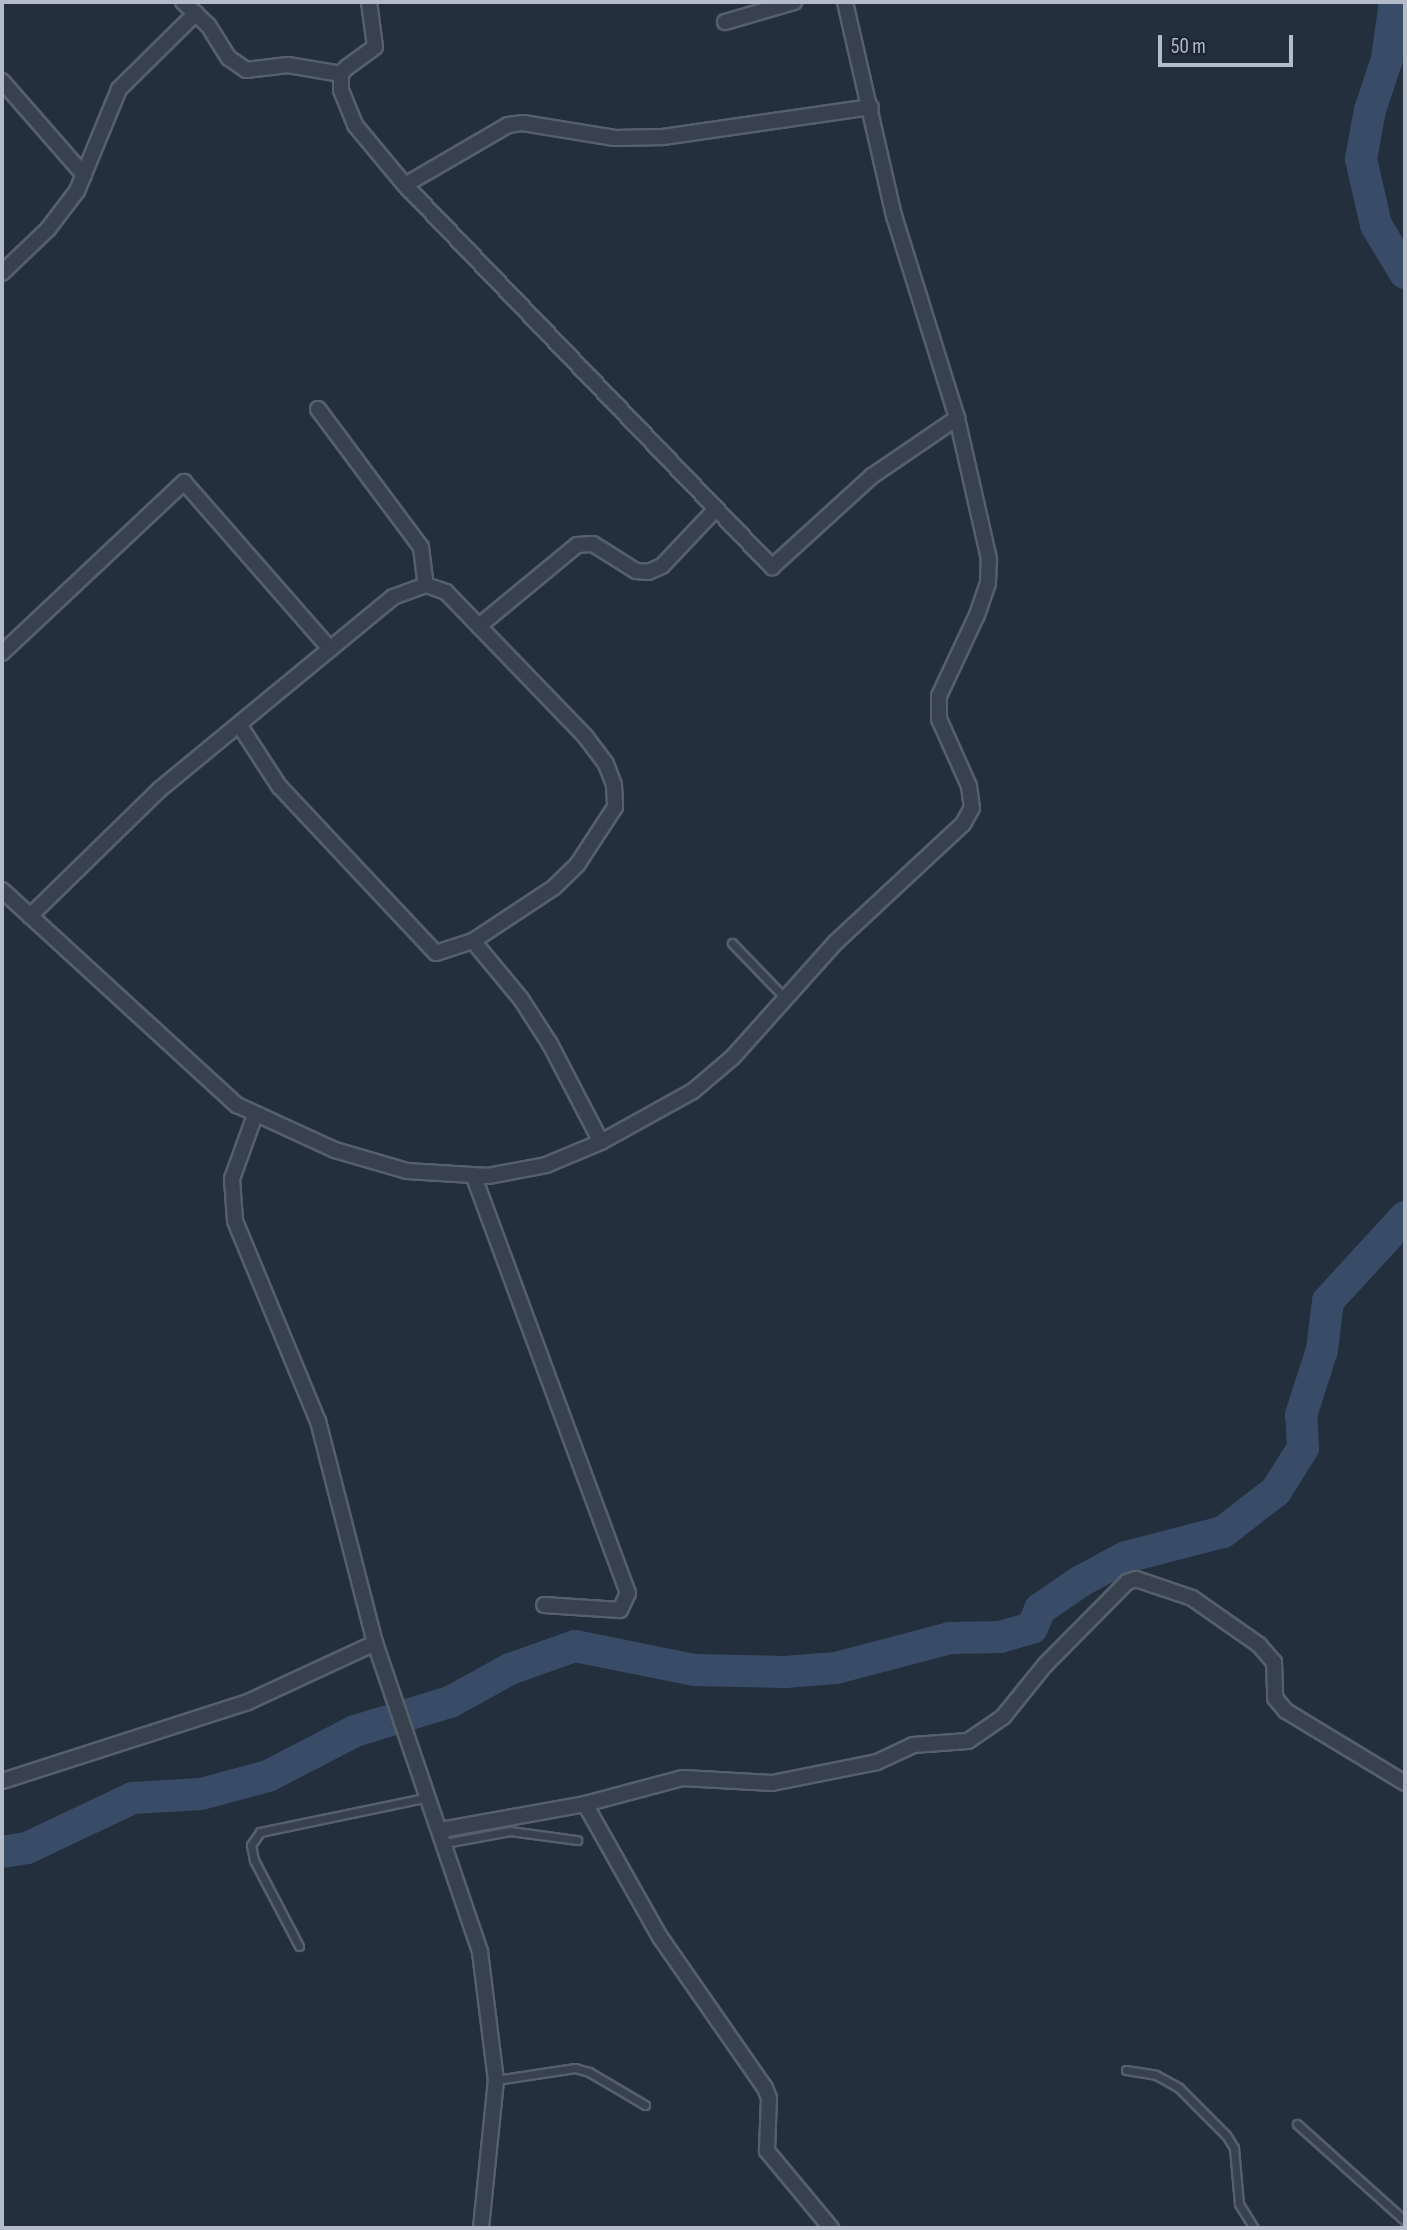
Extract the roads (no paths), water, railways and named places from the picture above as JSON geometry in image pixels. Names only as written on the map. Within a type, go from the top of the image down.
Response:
[{"type":"street","points":[[183,2],[196,13],[229,58],[246,70],[288,65],[341,74],[376,47],[369,2]]},
{"type":"street","points":[[725,22],[794,2]]},
{"type":"street","points":[[2,890],[237,1105],[375,1165],[474,1177],[546,1165],[601,1142],[693,1091],[733,1057],[836,942],[963,824],[972,808],[970,786],[939,719],[939,696],[977,615],[989,571],[957,418],[894,216],[845,2]]},
{"type":"street","points":[[2,273],[48,229],[84,175],[119,89],[196,13]]},
{"type":"street","points":[[341,74],[341,90],[355,125],[405,185],[714,511],[772,567],[872,476],[957,418]]},
{"type":"street","points":[[2,81],[84,175]]},
{"type":"street","points":[[405,185],[508,125],[523,122],[644,138],[871,107]]},
{"type":"street","points":[[318,409],[421,547],[426,585]]},
{"type":"street","points":[[2,653],[184,482],[330,649]]},
{"type":"street","points":[[479,626],[577,545],[593,544],[636,571],[648,572],[662,566],[714,511]]},
{"type":"street","points":[[30,916],[159,790],[240,726],[393,597],[426,585],[446,592],[607,764],[615,807],[577,865],[553,888],[472,941],[436,953],[279,786],[240,726]]},
{"type":"street","points":[[472,941],[521,999],[570,1076],[601,1142]]},
{"type":"street","points":[[255,1115],[232,1179],[235,1221],[318,1421],[375,1643],[425,1798],[443,1836],[480,1952],[496,2080],[481,2228]]},
{"type":"street","points":[[474,1177],[628,1593],[620,1610],[544,1605]]},
{"type":"street","points":[[443,1836],[585,1804],[683,1778],[772,1783],[864,1765],[913,1745],[968,1741],[1003,1717],[1045,1665],[1127,1582],[1136,1579],[1192,1598],[1259,1645],[1274,1662],[1275,1698],[1286,1711],[1405,1783]]},
{"type":"street","points":[[2,1781],[248,1703],[375,1643]]},
{"type":"street","points":[[585,1804],[660,1937],[765,2088],[769,2098],[767,2151],[831,2228]]},
{"type":"lane","points":[[732,943],[785,998]]},
{"type":"lane","points":[[299,1946],[254,1860],[251,1845],[260,1832],[425,1798]]},
{"type":"lane","points":[[443,1836],[510,1830],[577,1840]]},
{"type":"lane","points":[[496,2080],[575,2068],[589,2071],[645,2105]]},
{"type":"lane","points":[[1126,2070],[1156,2075],[1179,2088],[1226,2135],[1234,2148],[1239,2204],[1254,2228]]},
{"type":"lane","points":[[1297,2124],[1405,2221]]},
{"type":"waterway","points":[[1395,2],[1387,59],[1370,110],[1361,159],[1376,225],[1405,273]]},
{"type":"waterway","points":[[2,1852],[27,1848],[133,1798],[201,1794],[268,1776],[355,1731],[450,1702],[510,1669],[575,1646],[694,1670],[785,1672],[836,1668],[950,1638],[1000,1637],[1032,1628],[1040,1609],[1081,1581],[1126,1557],[1223,1532],[1276,1491],[1303,1448],[1301,1415],[1322,1350],[1328,1301],[1405,1217]]}]
